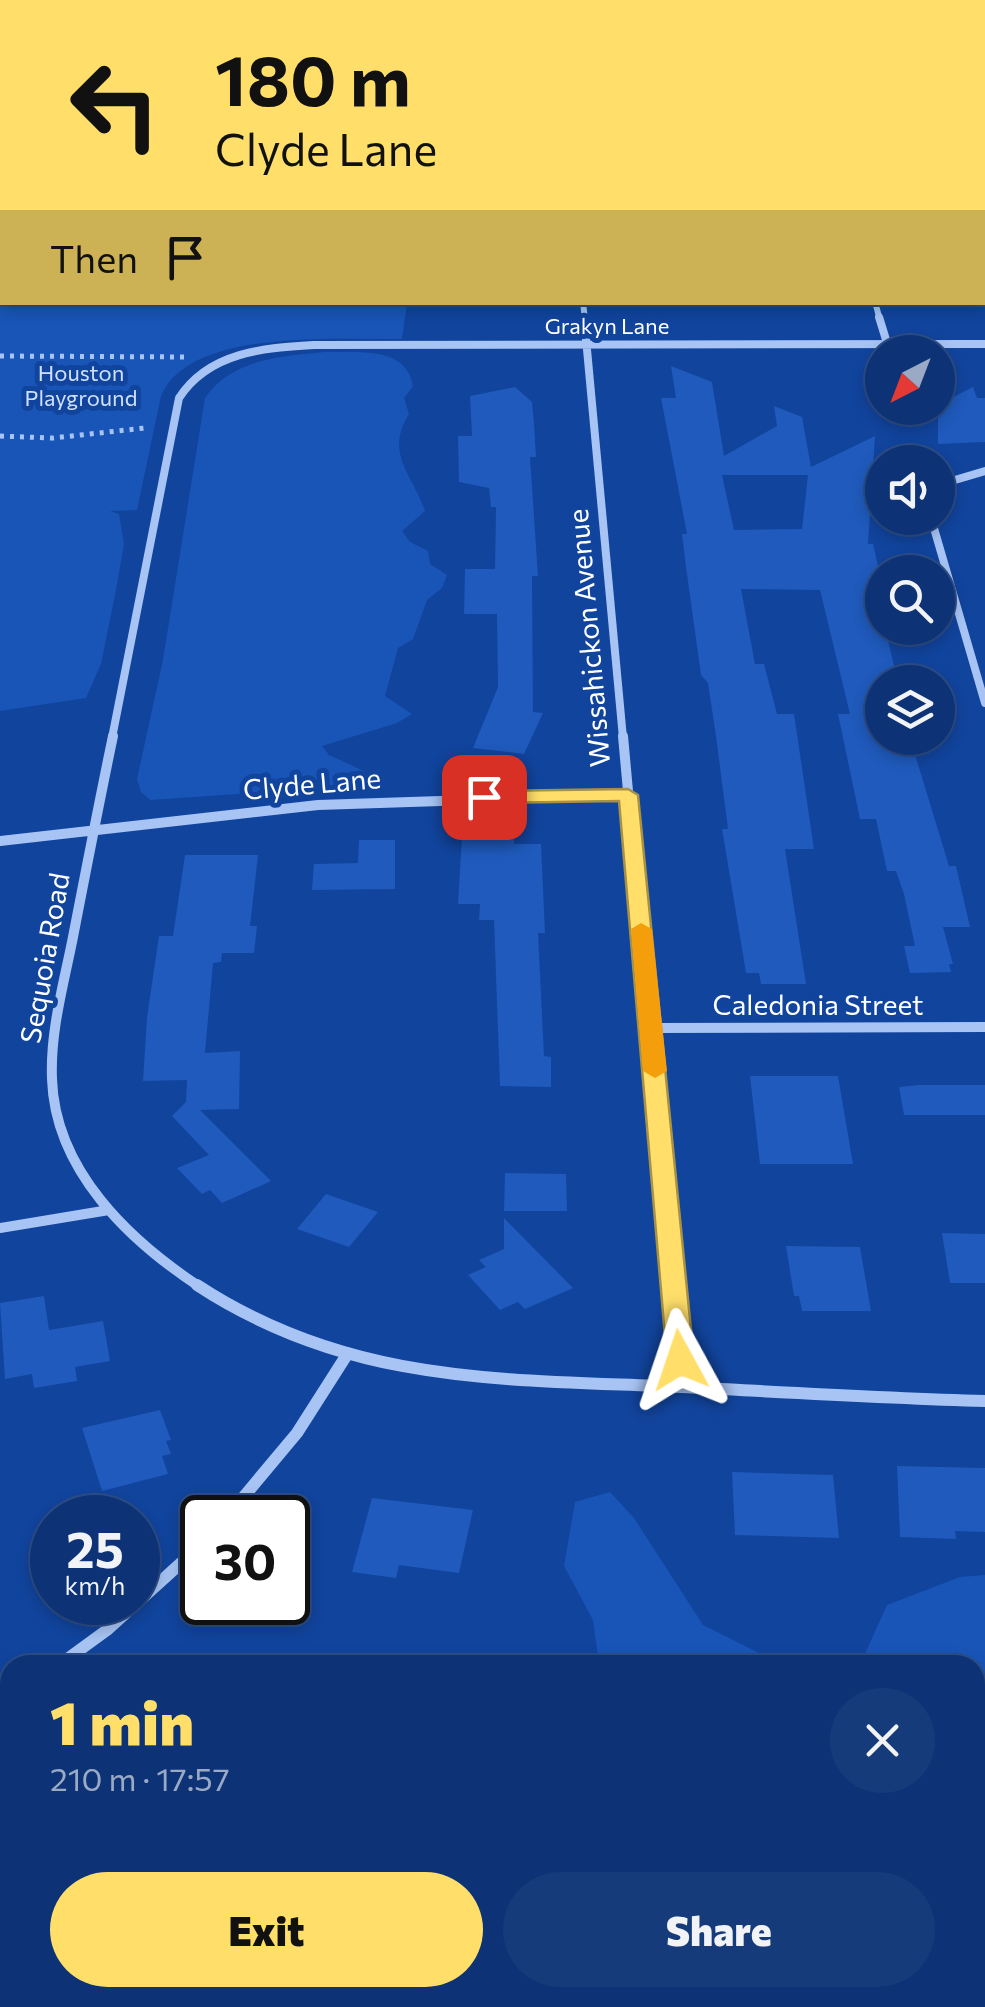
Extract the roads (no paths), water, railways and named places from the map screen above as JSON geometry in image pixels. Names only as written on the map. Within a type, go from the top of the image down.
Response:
[{"type":"street","name":"Wissahickon Avenue","points":[[583,305],[682,1387]]},
{"type":"street","points":[[876,305],[884,335]]},
{"type":"street","name":"Grakyn Lane","points":[[231,358],[314,345],[865,344]]},
{"type":"street","name":"Grakyn Lane","points":[[955,344],[985,344]]},
{"type":"street","name":"Sequoia Road","points":[[231,358],[192,378],[179,398],[56,1018],[52,1072],[62,1128],[74,1158],[109,1210],[146,1248],[198,1287],[268,1324],[348,1353],[470,1379],[985,1401]]},
{"type":"street","points":[[955,480],[985,471]]},
{"type":"street","points":[[936,535],[985,703]]},
{"type":"street","name":"Clyde Lane","points":[[0,841],[356,803],[628,795]]},
{"type":"street","name":"Caledonia Street","points":[[651,1028],[985,1027]]},
{"type":"street","points":[[0,1228],[109,1210]]},
{"type":"street","points":[[245,1495],[298,1433],[348,1353]]},
{"type":"street","points":[[73,1655],[122,1618],[180,1564]]},
{"type":"park label","name":"Houston Playground","points":[[81,386]]}]
